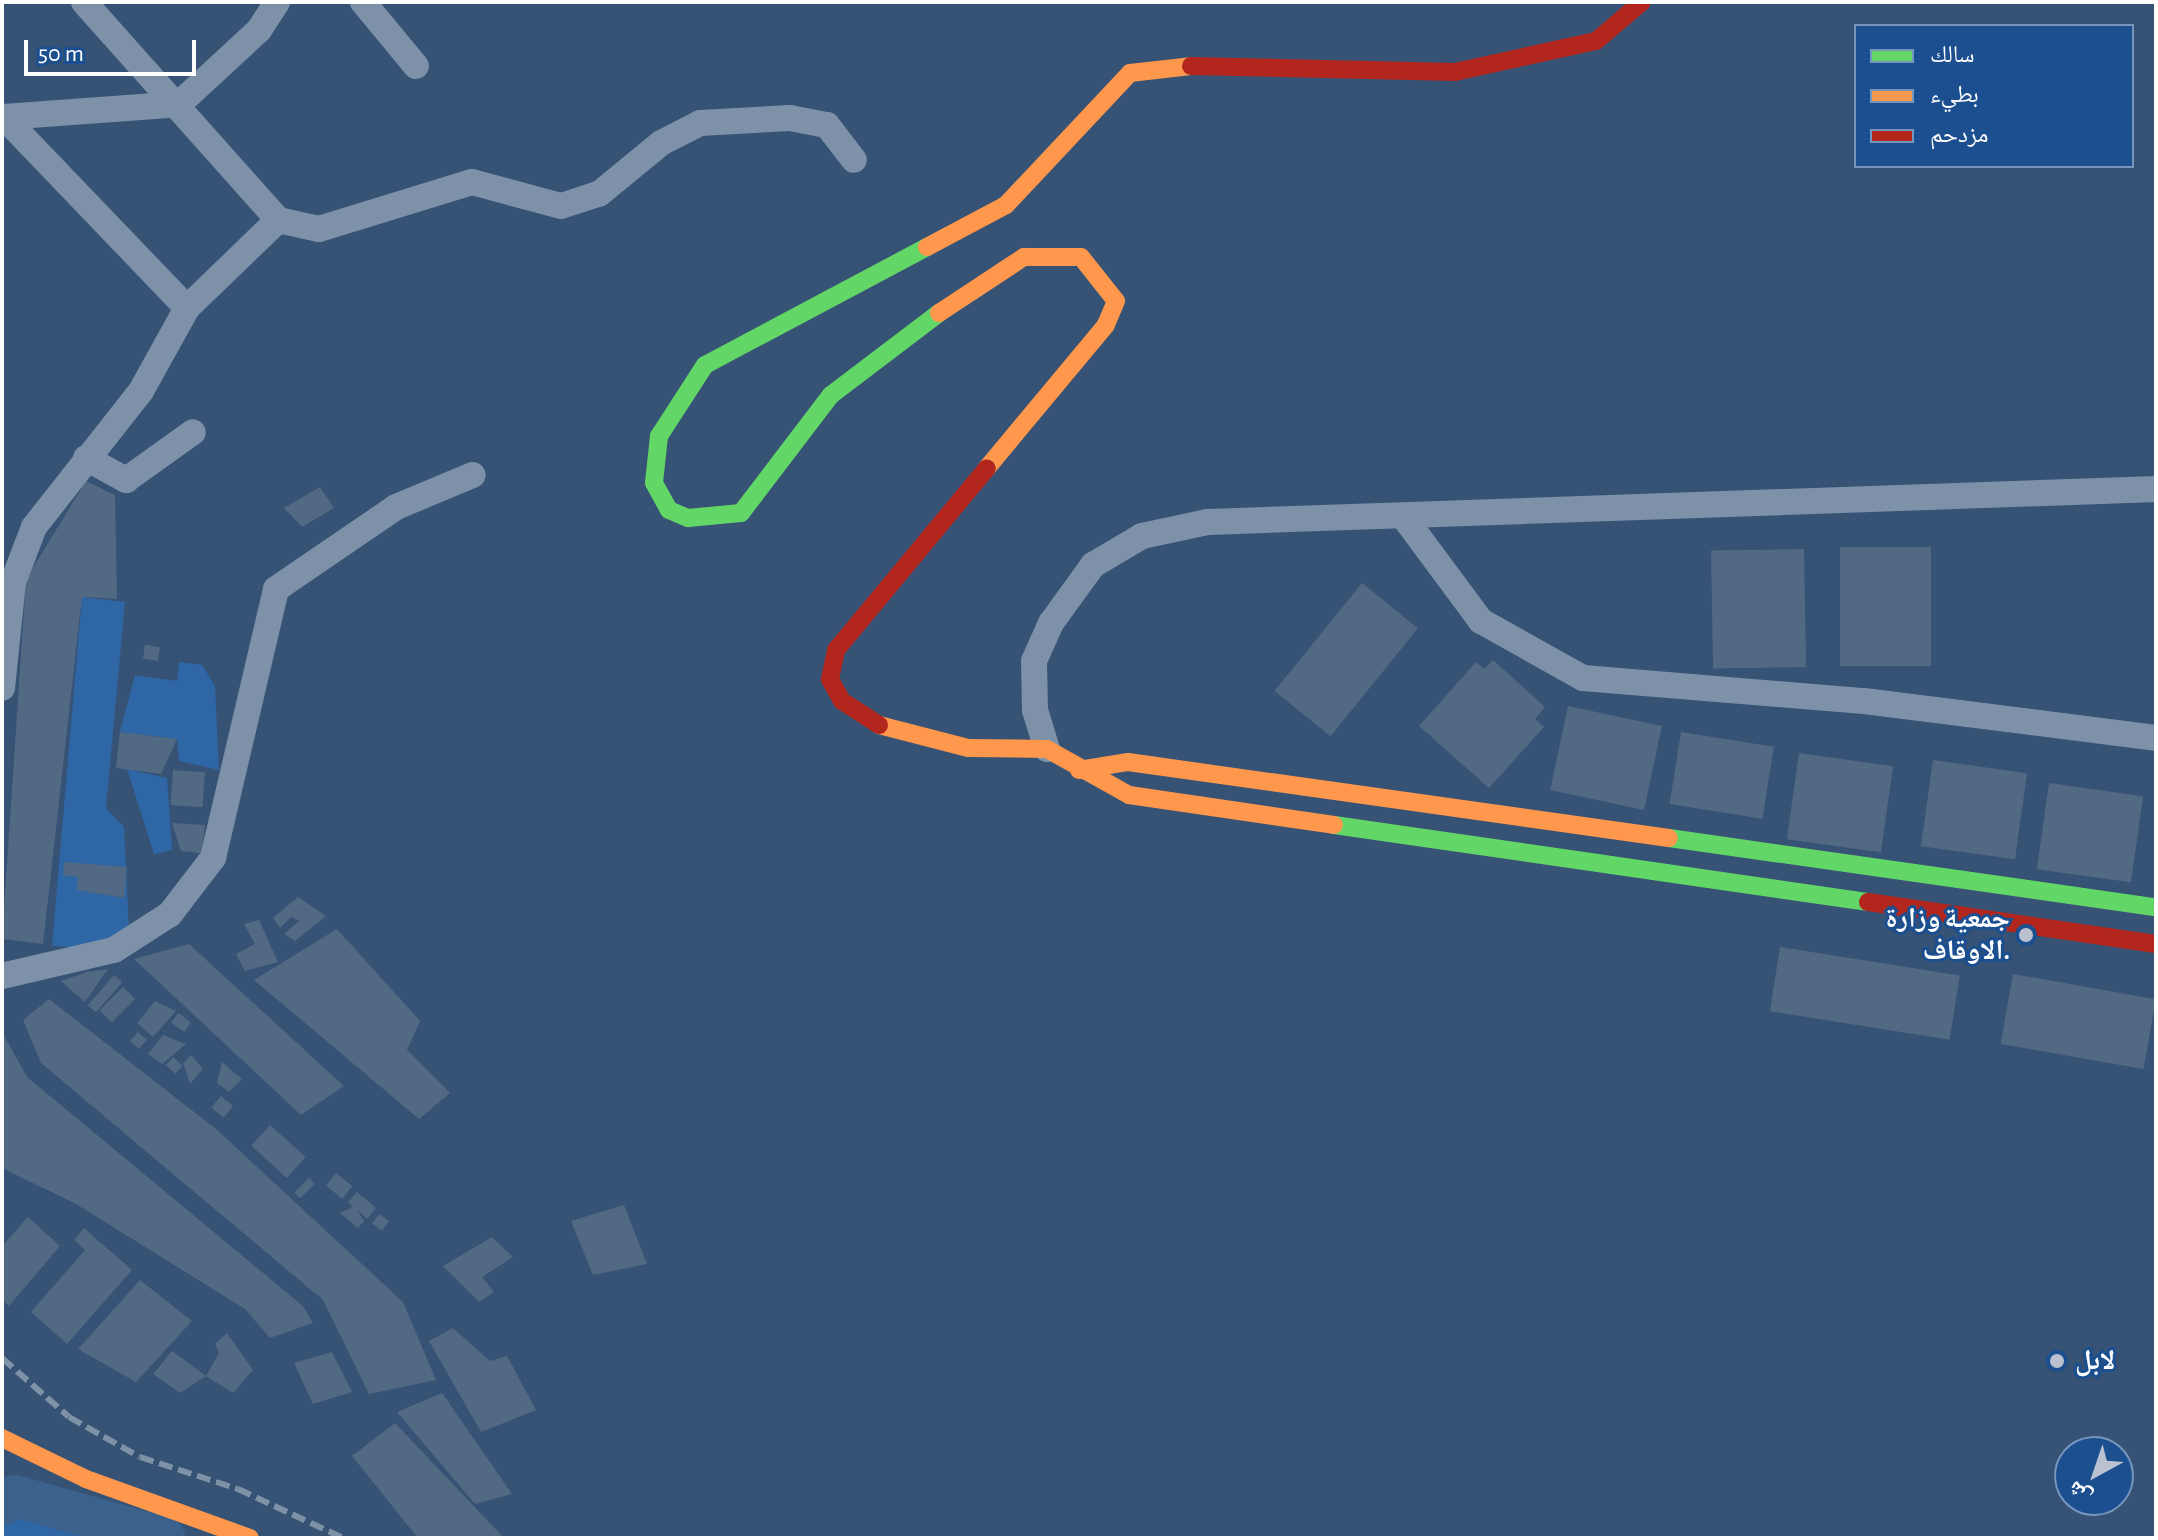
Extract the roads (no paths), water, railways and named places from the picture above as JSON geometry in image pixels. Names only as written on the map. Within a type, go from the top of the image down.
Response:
[{"type":"street","points":[[84,2],[179,104],[278,220],[319,229],[472,182],[561,206],[599,194],[661,143],[700,123],[790,118],[827,125],[854,160]]},
{"type":"street","points":[[187,308],[4,117],[179,104],[259,30],[277,2]]},
{"type":"street","points":[[363,2],[416,66]]},
{"type":"street","points":[[1642,2],[1596,41],[1455,72],[1165,65],[1130,73],[1006,205],[705,365],[659,436],[654,483],[669,510],[688,518],[741,513],[764,491],[799,430],[843,385],[993,272],[1049,252],[1081,257],[1116,301],[1106,325],[836,650],[830,679],[842,701],[872,723],[968,748],[1047,749],[1079,770],[1129,795],[2156,944]]},
{"type":"street","points":[[2,688],[13,582],[34,527],[141,391],[187,308],[278,220]]},
{"type":"street","points":[[86,458],[126,480],[193,432]]},
{"type":"street","points":[[2,976],[114,950],[170,914],[213,858],[276,589],[396,507],[473,475]]},
{"type":"street","points":[[1047,749],[1035,710],[1034,661],[1051,623],[1093,565],[1142,536],[1208,522],[1406,520],[2156,489]]},
{"type":"street","points":[[1406,520],[1481,621],[1583,678],[1864,701],[2156,738]]},
{"type":"street","points":[[1079,770],[1128,762],[2156,907]]},
{"type":"street","points":[[2,1438],[86,1479],[250,1538]]},
{"type":"waterway","points":[[2,1505],[15,1496],[164,1538]]},
{"type":"railway","points":[[2,1358],[69,1417],[140,1457],[238,1489],[343,1538]]},
{"type":"place","name":"جمعية وزارة الاوقاف.","points":[[2026,935]]},
{"type":"place","name":"لابل","points":[[2057,1361]]}]
